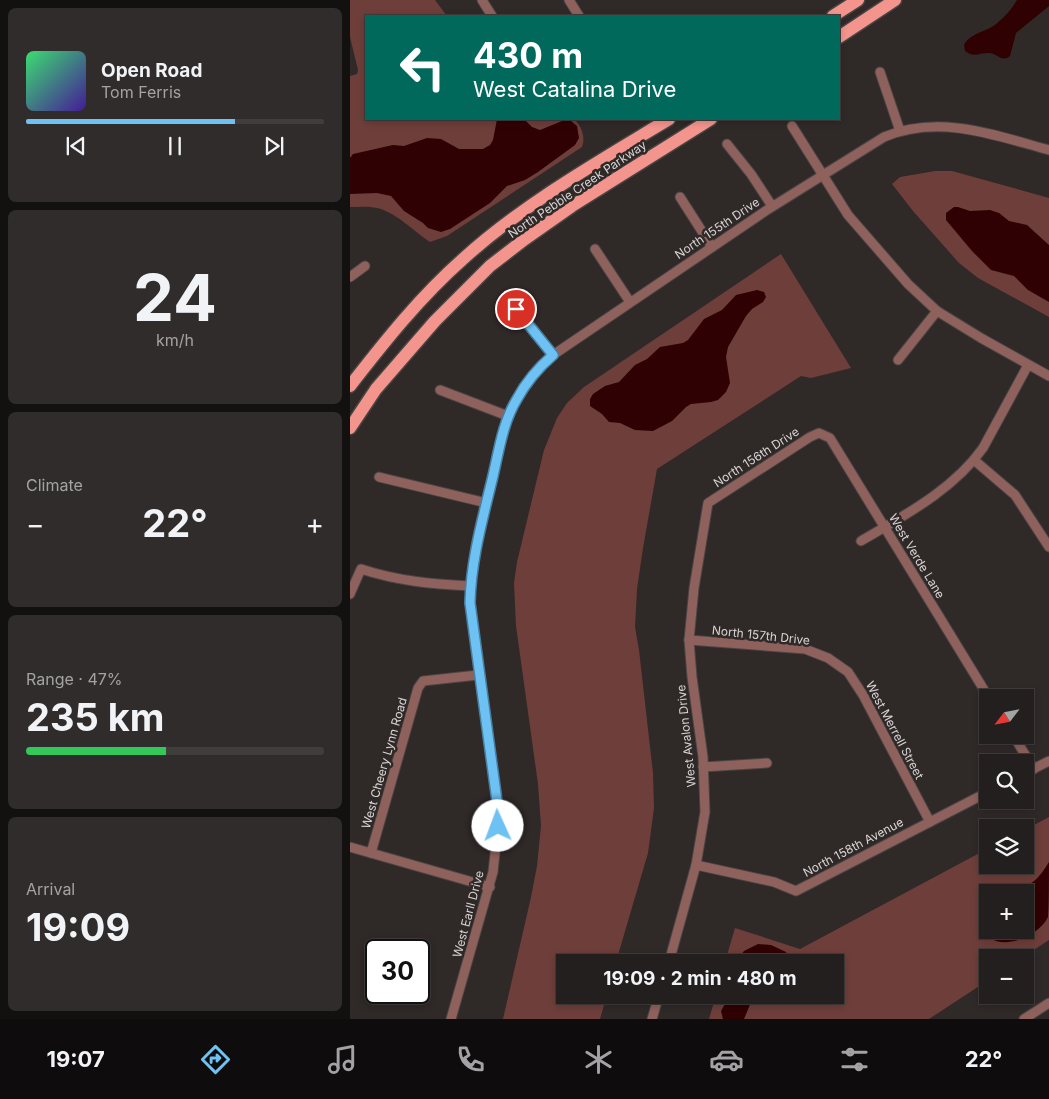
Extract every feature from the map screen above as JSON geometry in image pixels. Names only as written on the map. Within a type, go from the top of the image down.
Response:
[{"type":"main road","points":[[835,15],[858,0]]},
{"type":"main road","points":[[840,36],[895,0]]},
{"type":"main road","name":"North Pebble Creek Parkway","points":[[350,386],[401,321],[448,273],[476,248],[549,192],[667,120]]},
{"type":"main road","name":"North Pebble Creek Parkway","points":[[350,428],[376,389],[435,321],[490,266],[566,210],[709,120]]},
{"type":"street","points":[[482,0],[491,15]]},
{"type":"street","points":[[568,0],[578,15]]},
{"type":"street","points":[[880,72],[900,131]]},
{"type":"street","points":[[792,126],[822,176],[856,224],[908,284],[937,311],[1049,376]]},
{"type":"street","name":"North 155th Drive","points":[[553,355],[772,206],[884,137],[900,131],[931,126],[964,127],[1049,150]]},
{"type":"street","points":[[728,144],[772,206]]},
{"type":"street","points":[[680,197],[712,247]]},
{"type":"street","points":[[595,249],[630,302]]},
{"type":"street","points":[[350,277],[365,266]]},
{"type":"street","points":[[516,309],[553,355]]},
{"type":"street","points":[[898,360],[937,311]]},
{"type":"street","name":"West Earll Drive","points":[[451,1019],[490,887],[496,849],[497,801],[478,675],[470,603],[470,586],[476,546],[508,416],[526,384],[538,368],[553,355]]},
{"type":"street","points":[[861,541],[936,494],[954,480],[974,460],[983,448],[1028,365]]},
{"type":"street","points":[[440,390],[508,416]]},
{"type":"street","name":"North 156th Drive","points":[[708,503],[819,433]]},
{"type":"street","name":"West Verde Lane","points":[[819,433],[830,438],[984,689]]},
{"type":"street","points":[[974,460],[1015,494],[1049,547]]},
{"type":"street","points":[[379,477],[487,503]]},
{"type":"street","name":"West Avalon Drive","points":[[670,954],[696,865],[705,812],[703,767],[689,640],[694,588],[708,503]]},
{"type":"street","points":[[350,594],[361,569],[412,582],[470,586]]},
{"type":"street","name":"North 157th Drive","points":[[689,640],[806,649],[828,658]]},
{"type":"street","name":"West Merrell Street","points":[[828,658],[848,672],[860,689],[930,822]]},
{"type":"street","name":"West Cheery Lynn Road","points":[[371,853],[418,688],[423,681],[478,675]]},
{"type":"street","points":[[1034,768],[1049,760]]},
{"type":"street","points":[[703,767],[767,763]]},
{"type":"street","name":"North 158th Avenue","points":[[696,865],[774,882],[796,891],[979,797]]},
{"type":"street","points":[[350,847],[490,887]]},
{"type":"street","points":[[1024,1019],[1049,1003]]},
{"type":"street","points":[[652,1019],[656,1004]]},
{"type":"shaded area","points":[[350,0],[435,0],[446,15],[365,15],[365,120],[575,120],[582,132],[582,147],[447,236],[430,242],[397,217],[384,210],[370,207],[350,207],[350,76],[357,74],[358,70],[350,37]]},
{"type":"shaded area","points":[[1017,0],[1049,0],[1049,6],[1016,33],[1010,56],[1002,58],[991,53],[974,55],[965,51],[964,45],[970,38],[992,27],[1008,13]]},
{"type":"shaded area","points":[[497,120],[525,120],[532,127],[540,130],[562,121],[570,120],[577,126],[579,138],[575,145],[538,172],[525,180],[507,186],[490,203],[450,229],[441,232],[428,228],[404,211],[391,196],[377,193],[350,194],[350,158],[353,154],[393,145],[404,146],[427,138],[441,139],[459,149],[483,149],[490,145],[493,140]]},
{"type":"shaded area","points":[[935,171],[952,171],[1049,198],[1049,317],[978,278],[959,263],[892,184],[900,177]]},
{"type":"shaded area","points":[[954,207],[970,211],[990,210],[999,213],[1009,221],[1027,225],[1049,245],[1049,302],[1028,290],[1014,276],[991,270],[972,251],[946,220],[946,213]]},
{"type":"shaded area","points":[[781,254],[851,368],[811,378],[801,376],[657,469],[637,589],[635,627],[653,773],[654,808],[648,853],[618,954],[556,954],[556,1004],[604,1004],[600,1019],[503,1019],[531,897],[537,866],[541,826],[538,784],[516,626],[514,583],[517,562],[544,450],[557,418],[567,403],[584,387]]},
{"type":"shaded area","points":[[757,290],[764,292],[766,297],[763,302],[752,309],[746,316],[728,347],[726,357],[730,383],[726,392],[718,400],[691,404],[672,421],[653,431],[635,430],[620,423],[609,422],[602,414],[590,406],[590,399],[593,394],[605,386],[619,382],[635,365],[647,359],[660,347],[683,343],[688,340],[704,319],[722,310],[736,295]]},
{"type":"shaded area","points":[[1049,817],[1049,940],[1034,950],[979,949],[979,986],[929,1019],[709,1019],[713,1004],[844,1004],[844,954],[727,954],[735,928],[800,949],[979,853],[979,874],[1034,874],[1034,825]]},
{"type":"shaded area","points":[[1049,862],[1048,917],[1034,932],[1034,884],[1029,884],[1039,876]]},
{"type":"shaded area","points":[[992,939],[1020,939],[1002,942]]},
{"type":"shaded area","points":[[758,944],[771,945],[787,954],[742,954]]},
{"type":"shaded area","points":[[725,1004],[750,1004],[744,1019],[723,1019],[721,1011]]},
{"type":"route","points":[[498,826],[497,801],[478,675],[470,603],[470,582],[476,546],[508,416],[526,384],[538,368],[553,355],[516,309]]}]
